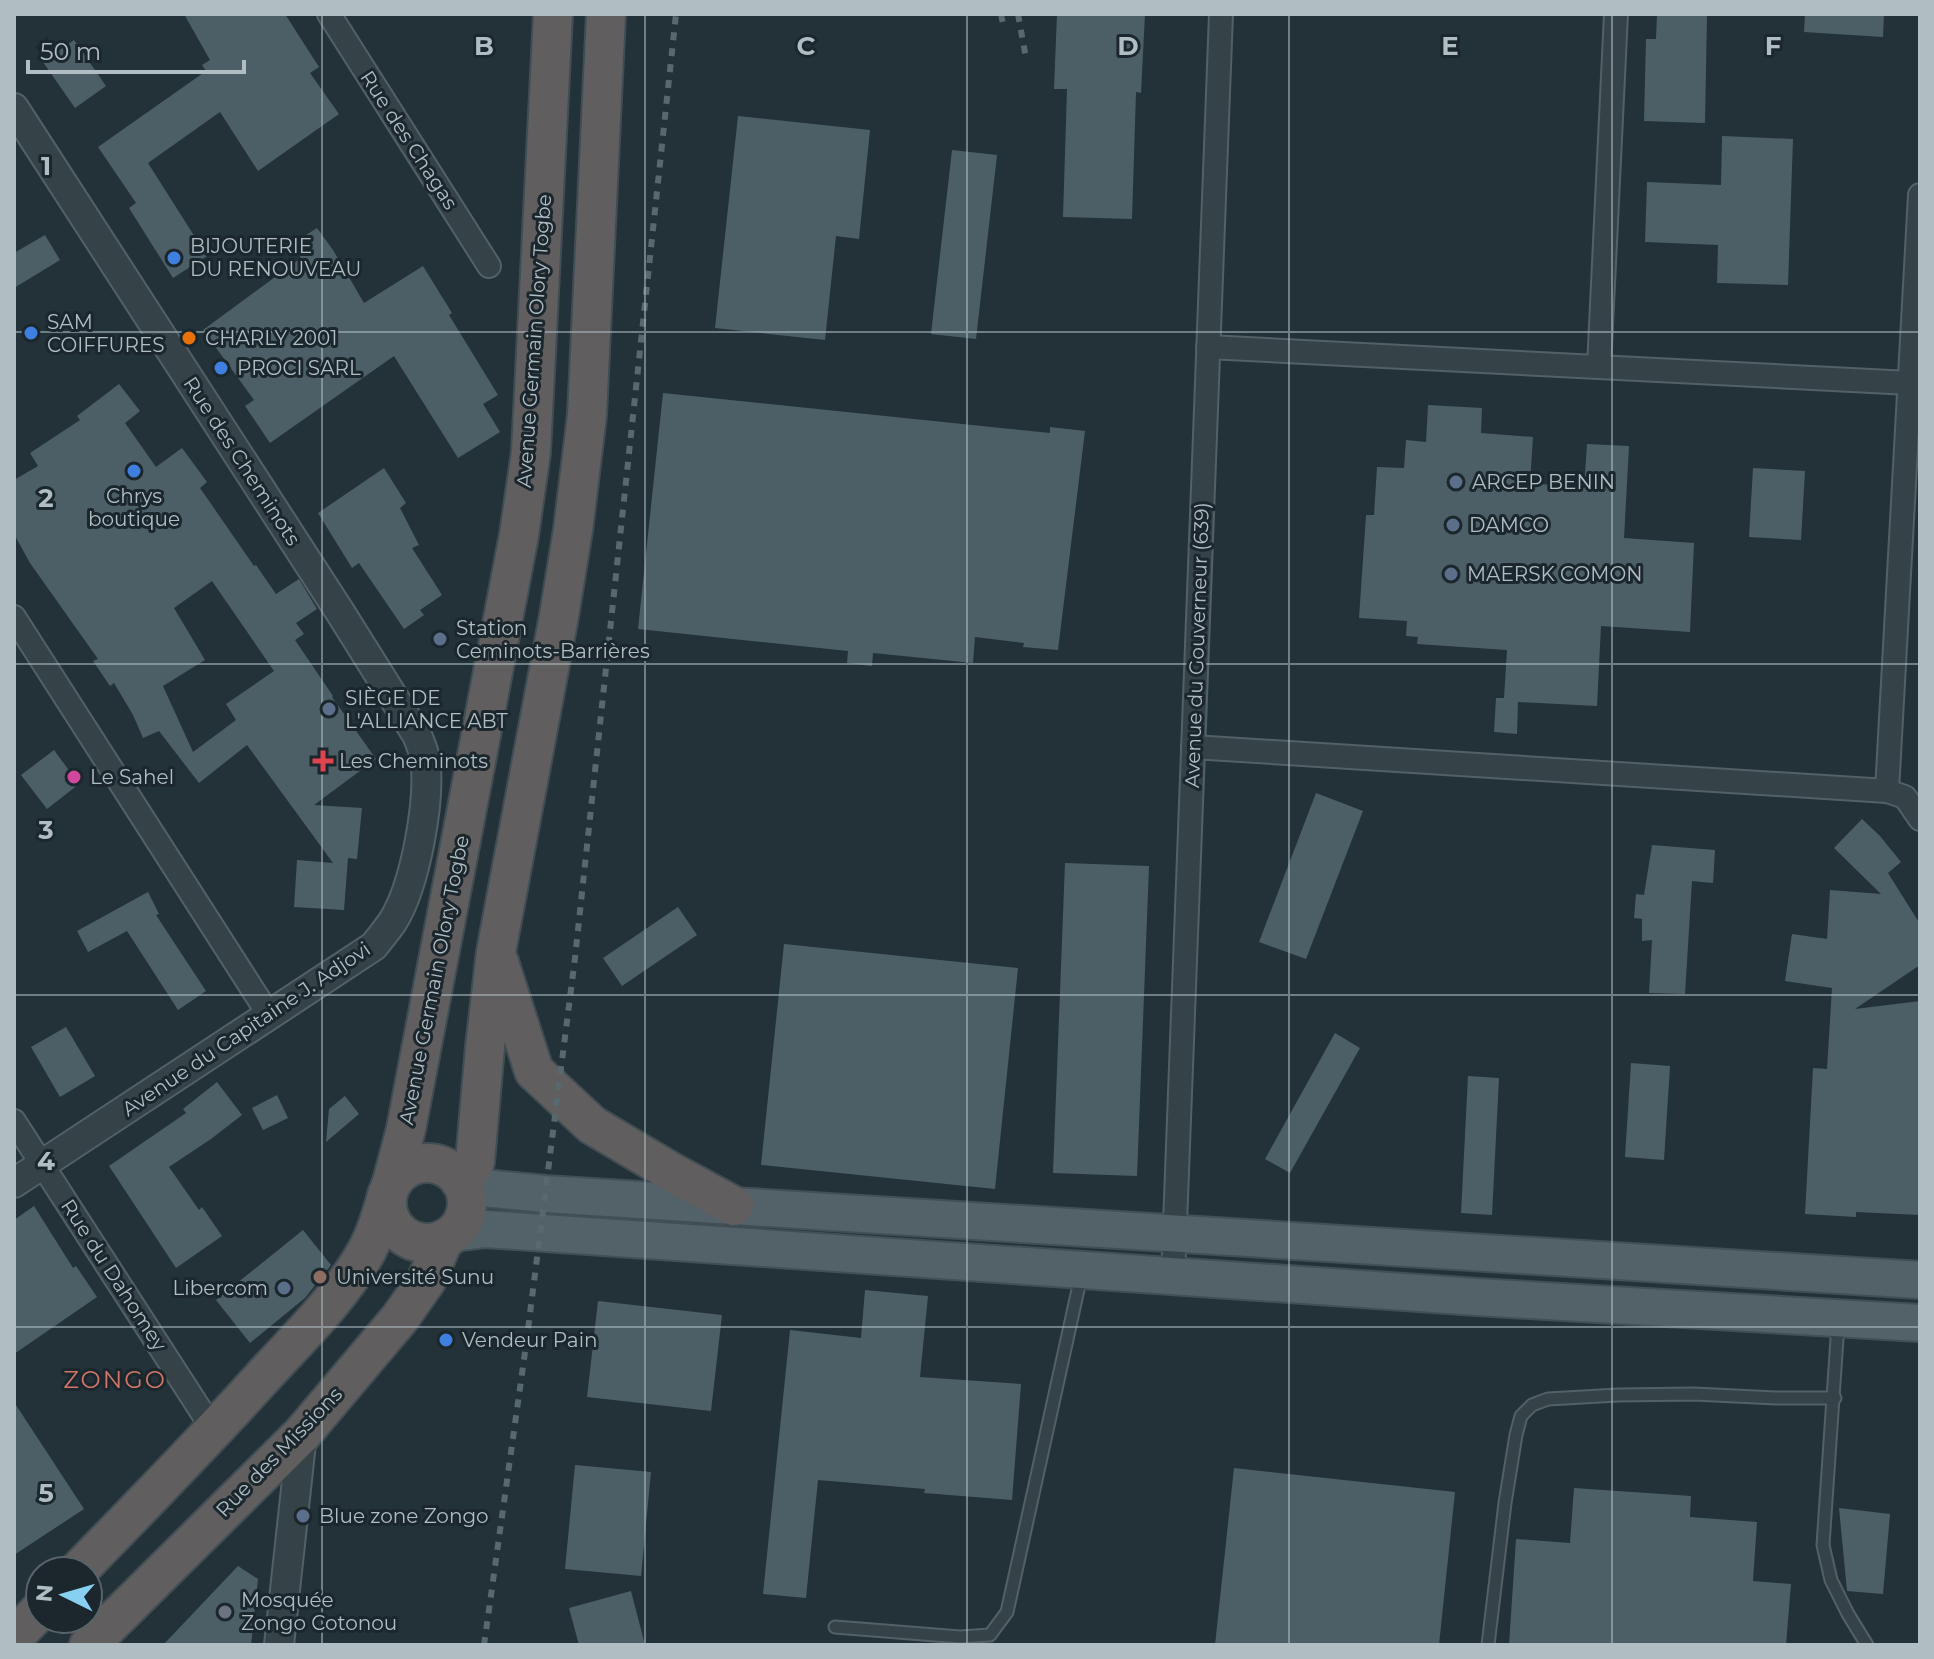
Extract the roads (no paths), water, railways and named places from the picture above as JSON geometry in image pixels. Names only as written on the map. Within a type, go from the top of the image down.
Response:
[{"type":"highway","name":"Avenue Germain Olory Togbe","points":[[390,1188],[406,1129],[519,535],[531,452],[553,14]]},
{"type":"highway","points":[[462,1183],[475,1162],[496,952],[559,616],[581,472],[587,415],[606,14]]},
{"type":"highway","points":[[496,952],[534,1071],[592,1125],[734,1206]]},
{"type":"highway","points":[[94,1555],[214,1431],[351,1276],[367,1251],[390,1188],[400,1173],[423,1162],[447,1167],[462,1183],[467,1198],[462,1223],[449,1236],[431,1243],[407,1238],[390,1219],[387,1207],[390,1188]]},
{"type":"highway","name":"Rue des Missions","points":[[89,1645],[302,1434],[400,1318],[426,1281],[449,1236]]},
{"type":"main road","points":[[462,1183],[545,1194],[1920,1280]]},
{"type":"main road","points":[[449,1236],[485,1229],[1173,1277],[1920,1323]]},
{"type":"street","name":"Rue des Chagas","points":[[329,14],[489,266]]},
{"type":"street","name":"Avenue du Gouverneur (639)","points":[[1173,1277],[1221,14]]},
{"type":"street","points":[[1599,367],[1616,14]]},
{"type":"street","name":"Rue des Cheminots","points":[[14,108],[417,735]]},
{"type":"street","points":[[1920,195],[1910,383],[1904,795],[1920,819]]},
{"type":"street","points":[[1208,347],[1910,383]]},
{"type":"street","points":[[14,617],[269,1015]]},
{"type":"street","name":"Avenue du Capitaine J. Adjovi","points":[[14,1183],[374,946],[393,921],[409,887],[416,857],[426,799],[425,756],[417,735]]},
{"type":"street","points":[[1193,747],[1904,795]]},
{"type":"street","name":"Rue du Dahomey","points":[[14,1121],[214,1431]]},
{"type":"street","points":[[279,1645],[302,1434]]},
{"type":"lane","points":[[835,1627],[960,1637],[990,1635],[1007,1612],[1082,1270]]},
{"type":"lane","points":[[1839,1319],[1823,1545],[1831,1580],[1867,1645]]},
{"type":"lane","points":[[1488,1645],[1516,1435],[1521,1416],[1532,1405],[1548,1399],[1618,1395],[1835,1398]]},
{"type":"railway","points":[[484,1645],[575,958],[676,14]]},
{"type":"railway","points":[[1001,14],[1004,29]]},
{"type":"railway","points":[[1018,14],[1026,58]]},
{"type":"place","name":"BIJOUTERIE DU RENOUVEAU","points":[[174,258]]},
{"type":"place","name":"SAM COIFFURES","points":[[31,333]]},
{"type":"place","name":"CHARLY 2001","points":[[189,338]]},
{"type":"place","name":"PROCI SARL","points":[[221,368]]},
{"type":"place","name":"Chrys boutique","points":[[134,471]]},
{"type":"place","name":"ARCEP BENIN","points":[[1456,482]]},
{"type":"place","name":"DAMCO","points":[[1453,525]]},
{"type":"place","name":"MAERSK COMON","points":[[1451,574]]},
{"type":"place","name":"Station Ceminots-Barrières","points":[[440,639]]},
{"type":"place","name":"SIÈGE DE L'ALLIANCE ABT","points":[[329,709]]},
{"type":"place","name":"Les Cheminots","points":[[323,761]]},
{"type":"place","name":"Le Sahel","points":[[74,777]]},
{"type":"place","name":"Université Sunu","points":[[320,1277]]},
{"type":"place","name":"Libercom","points":[[284,1288]]},
{"type":"place","name":"Vendeur Pain","points":[[446,1340]]},
{"type":"place","name":"Blue zone Zongo","points":[[303,1516]]},
{"type":"place","name":"Mosquée Zongo Cotonou","points":[[225,1612]]},
{"type":"district","name":"ZONGO","points":[[115,1380]]}]
